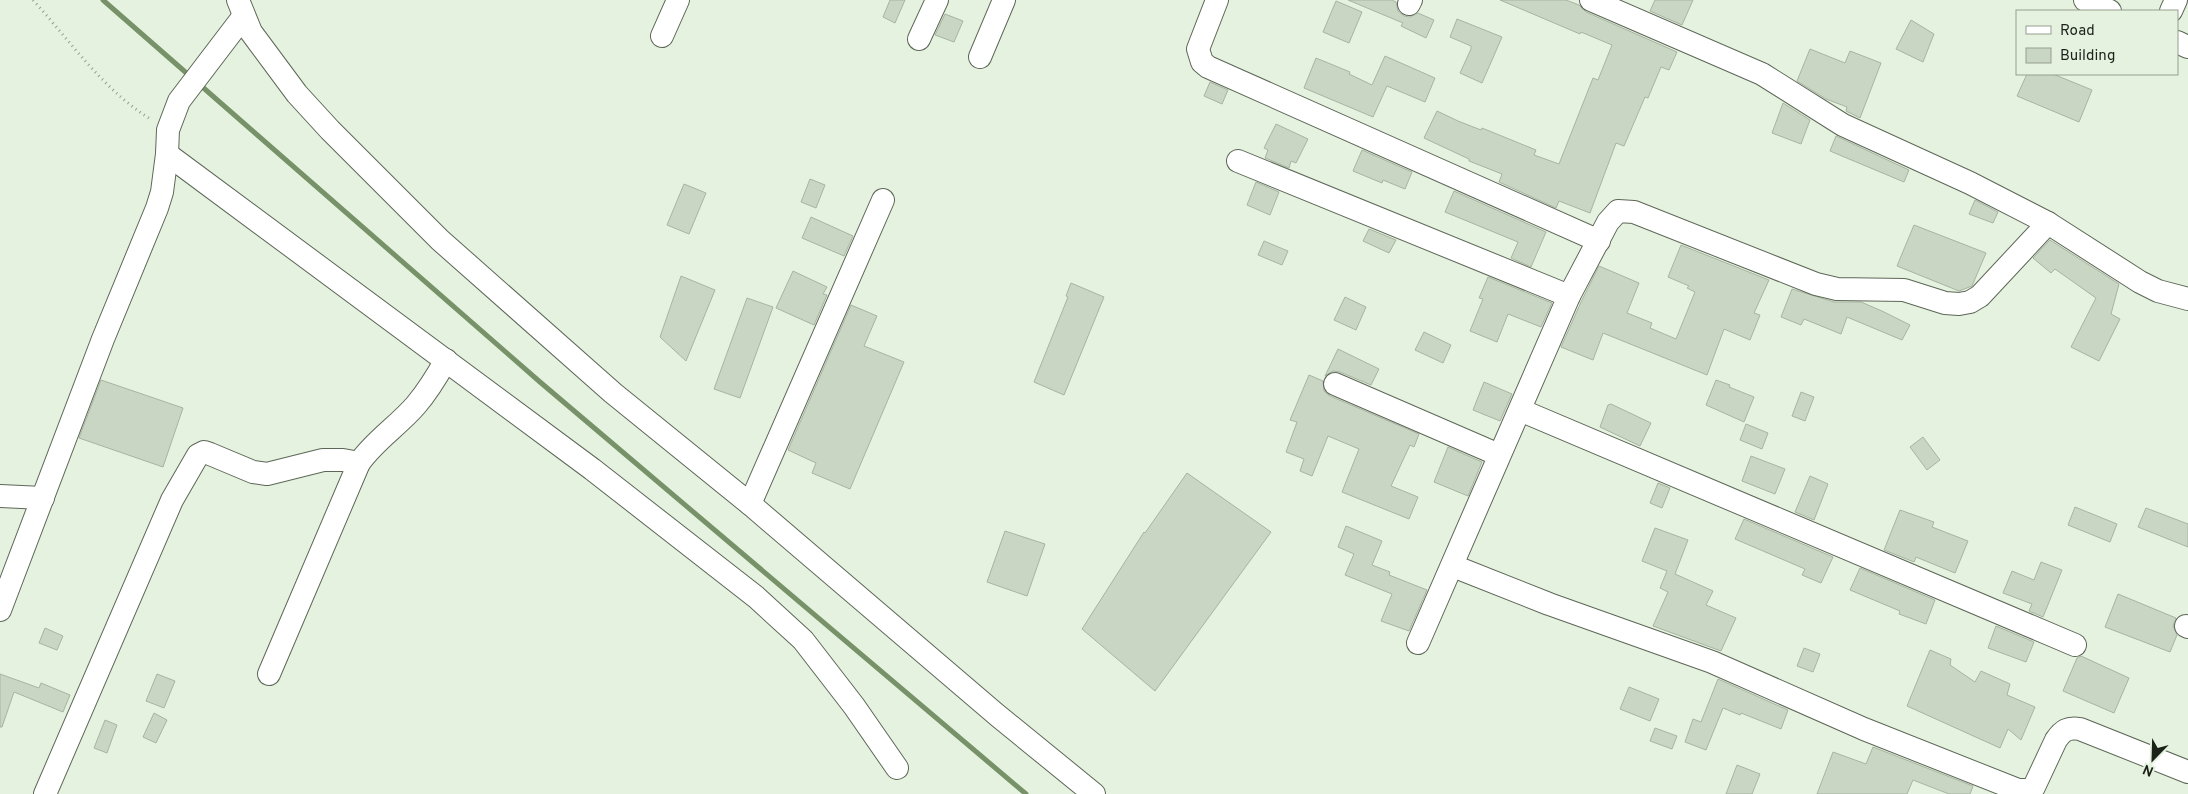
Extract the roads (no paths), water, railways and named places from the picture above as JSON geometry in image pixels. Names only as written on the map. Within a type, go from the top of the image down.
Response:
[{"type":"street","points":[[662,36],[678,0]]},
{"type":"street","points":[[920,39],[937,0]]},
{"type":"street","points":[[980,57],[1004,0]]},
{"type":"street","points":[[1218,0],[1198,49],[1202,62],[1208,67],[1598,241]]},
{"type":"street","points":[[1591,0],[1762,74],[1843,125],[1970,183],[2048,223],[2140,282],[2158,290],[2188,298]]},
{"type":"street","points":[[2086,0],[2108,10]]},
{"type":"street","points":[[0,610],[103,339],[157,208],[162,192],[168,130],[180,101],[241,9]]},
{"type":"street","points":[[241,9],[251,32],[297,94],[330,130],[440,240],[613,393],[750,504],[1086,791]]},
{"type":"street","points":[[167,154],[592,469],[756,597],[803,640],[854,706],[897,768]]},
{"type":"street","points":[[1238,161],[1569,296]]},
{"type":"street","points":[[750,504],[883,200]]},
{"type":"street","points":[[1418,643],[1569,296],[1612,216],[1618,211],[1634,212],[1816,284],[1849,291],[1904,290],[1946,303],[1959,304],[1970,302],[1980,296],[2048,223]]},
{"type":"street","points":[[269,674],[359,463],[369,449],[415,406],[430,387],[446,360]]},
{"type":"street","points":[[1336,384],[1499,455]]},
{"type":"street","points":[[1520,410],[2075,645]]},
{"type":"street","points":[[45,794],[172,500],[198,456],[204,452],[253,472],[267,474],[323,460],[343,460],[359,463]]},
{"type":"street","points":[[0,496],[43,498]]},
{"type":"street","points":[[1453,566],[1549,604],[1712,662],[1864,729],[1982,785],[2029,790],[2038,780],[2056,740],[2061,733],[2071,728],[2080,729],[2188,772]]},
{"type":"waterway","points":[[103,0],[191,77]]},
{"type":"waterway","points":[[199,84],[540,382],[1026,794]]}]
